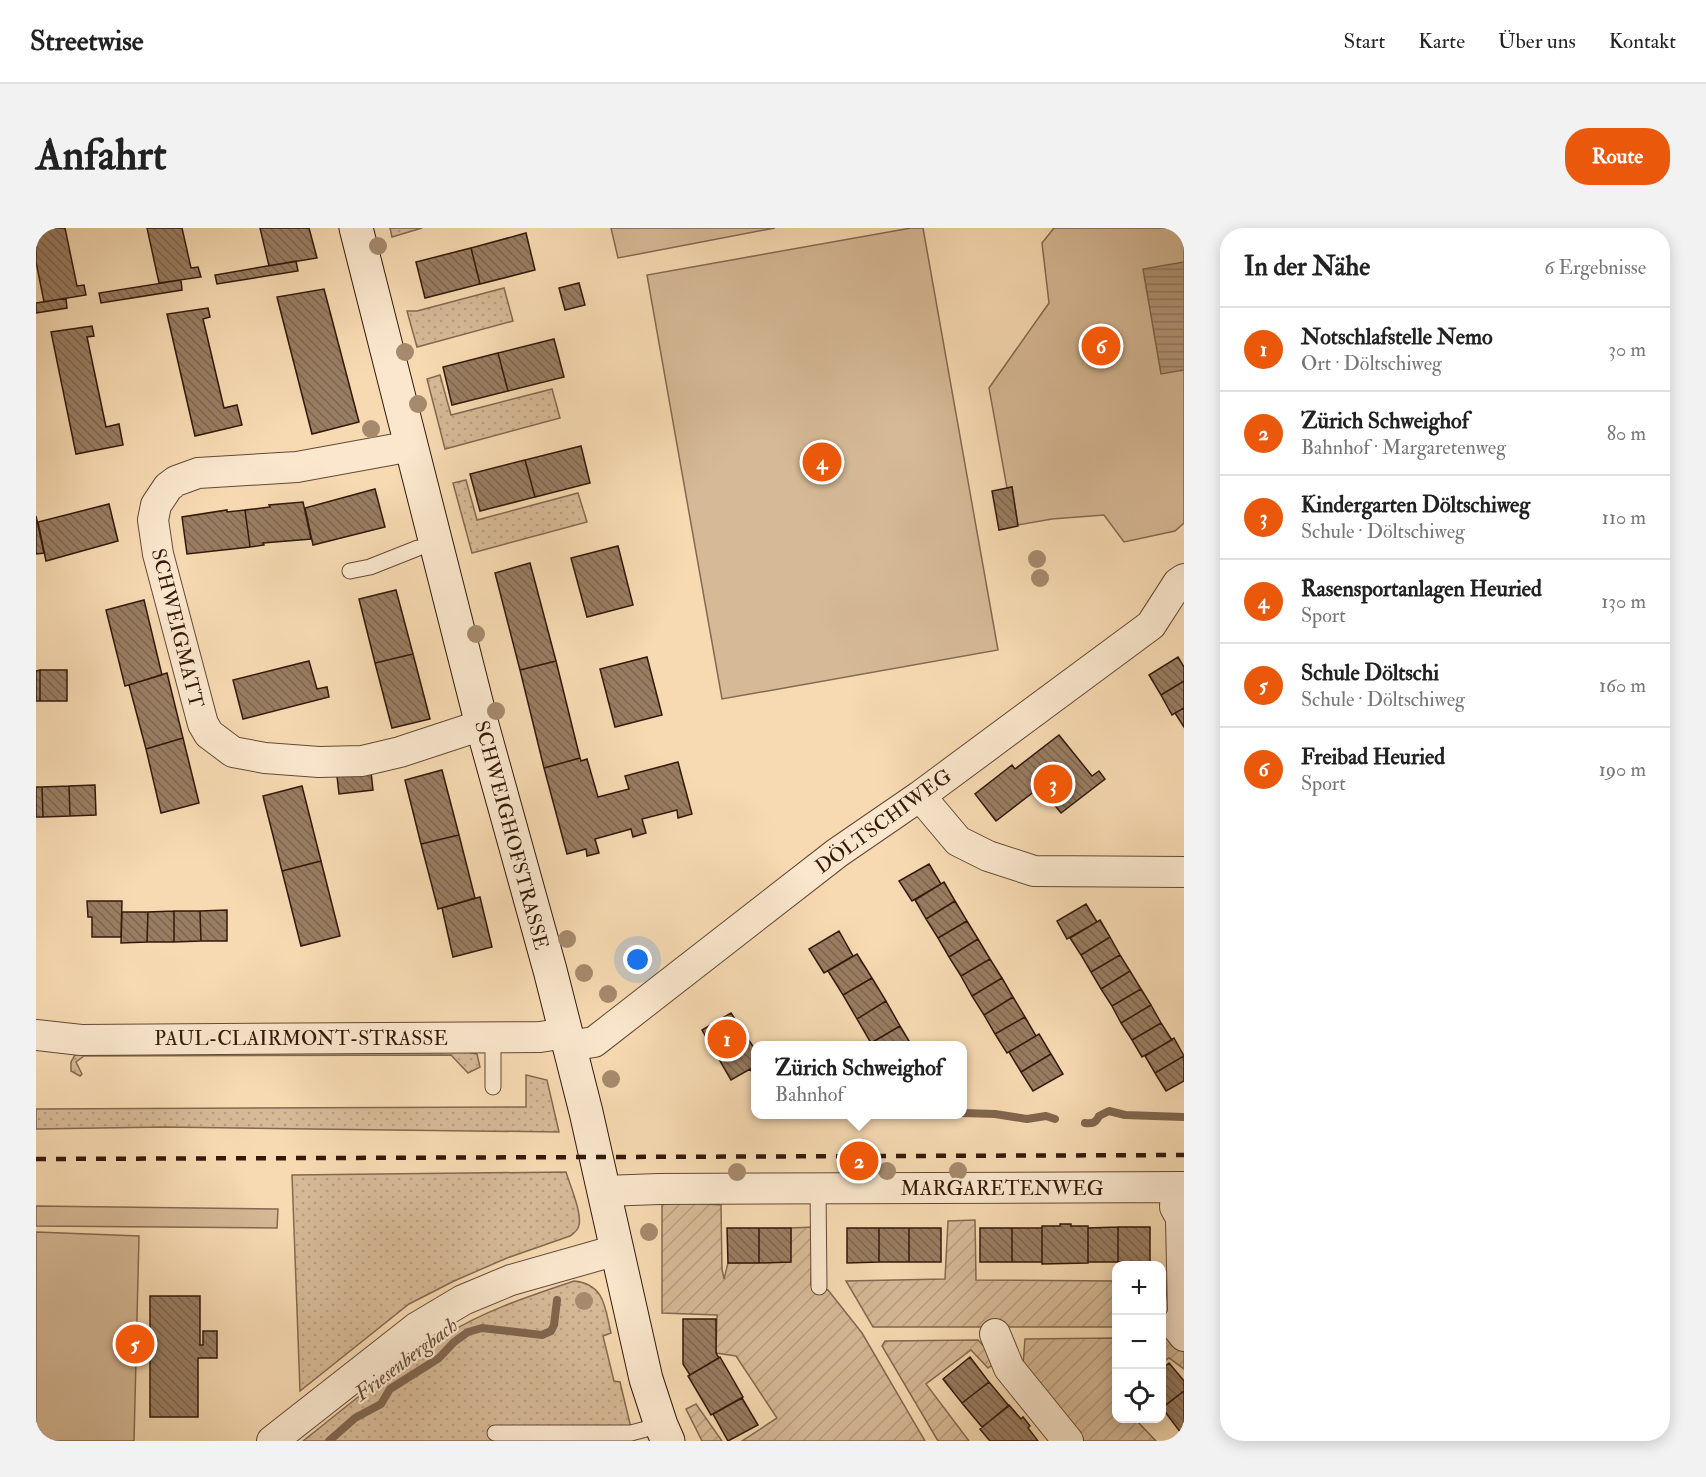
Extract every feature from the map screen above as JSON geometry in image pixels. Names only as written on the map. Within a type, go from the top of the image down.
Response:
[{"type":"main road","name":"SCHWEIGHOFSTRASSE","points":[[356,228],[482,725],[567,1040],[646,1379],[664,1433]]},
{"type":"street","name":"SCHWEIGMATT","points":[[412,446],[297,467],[198,473],[176,481],[156,505],[153,520],[158,554],[177,632],[202,724],[210,734],[233,752],[265,758],[319,762],[362,760],[400,752],[482,725]]},
{"type":"street","name":"DÖLTSCHIWEG","points":[[567,1040],[594,1042],[837,853],[920,796],[1151,625],[1178,583],[1184,579]]},
{"type":"street","points":[[920,796],[958,841],[988,856],[1034,871],[1184,872]]},
{"type":"street","name":"PAUL-CLAIRMONT-STRASSE","points":[[36,1035],[81,1040],[540,1037],[567,1040]]},
{"type":"street","points":[[1180,1187],[1175,1207],[1181,1218],[1183,1315],[1176,1326],[1184,1336]]},
{"type":"street","name":"MARGARETENWEG","points":[[604,1191],[1180,1187]]},
{"type":"street","points":[[272,1441],[416,1328],[463,1300],[511,1280],[617,1250]]},
{"type":"street","points":[[995,1334],[1010,1368],[1068,1441]]},
{"type":"lane","points":[[350,572],[370,567],[418,548]]},
{"type":"lane","points":[[493,1037],[493,1087]]},
{"type":"lane","points":[[818,1189],[819,1287]]},
{"type":"lane","points":[[495,1432],[664,1433]]},
{"type":"shaded area","points":[[390,228],[422,228],[392,237]]},
{"type":"shaded area","points":[[611,228],[775,228],[618,258]]},
{"type":"shaded area","points":[[911,228],[923,228],[998,650],[722,699],[647,275]]},
{"type":"shaded area","points":[[1054,228],[1184,228],[1184,523],[1175,531],[1124,542],[1104,515],[1052,519],[1018,525],[1012,487],[1007,488],[989,388],[1049,303],[1042,243]]},
{"type":"shaded area","points":[[1184,262],[1184,370],[1161,374],[1143,269]]},
{"type":"shaded area","points":[[504,288],[513,321],[417,347],[407,311],[417,311]]},
{"type":"shaded area","points":[[440,375],[451,415],[552,389],[560,418],[445,449],[427,379]]},
{"type":"shaded area","points":[[466,480],[477,520],[578,493],[587,522],[472,553],[453,483]]},
{"type":"shaded area","points":[[466,1052],[477,1054],[480,1067],[468,1073],[451,1055],[84,1056],[76,1062],[82,1074],[80,1076],[71,1071],[71,1062],[75,1055],[83,1054]]},
{"type":"shaded area","points":[[526,1075],[547,1080],[559,1132],[164,1127],[36,1129],[36,1109],[526,1107]]},
{"type":"shaded area","points":[[566,1172],[579,1213],[578,1229],[574,1233],[507,1258],[409,1304],[300,1391],[292,1175]]},
{"type":"shaded area","points":[[662,1201],[721,1205],[724,1279],[728,1263],[790,1262],[791,1228],[813,1227],[811,1285],[828,1290],[862,1333],[925,1441],[742,1441],[777,1418],[736,1356],[716,1353],[717,1315],[662,1313]]},
{"type":"shaded area","points":[[36,1206],[278,1209],[277,1228],[36,1226]]},
{"type":"shaded area","points":[[975,1220],[976,1280],[1112,1281],[1112,1327],[873,1327],[846,1281],[945,1279],[948,1221]]},
{"type":"shaded area","points":[[36,1232],[139,1236],[134,1441],[36,1441]]},
{"type":"shaded area","points":[[574,1281],[592,1287],[598,1292],[605,1306],[611,1333],[603,1336],[614,1381],[620,1382],[631,1428],[492,1428],[492,1441],[303,1441],[391,1371],[462,1325],[525,1298]]},
{"type":"shaded area","points":[[1166,1337],[1170,1337],[1184,1351],[1184,1369],[1169,1358],[1166,1360]]},
{"type":"shaded area","points":[[1112,1338],[1112,1423],[1139,1423],[1156,1441],[1083,1441],[1023,1365],[1025,1339]]},
{"type":"shaded area","points":[[978,1340],[998,1361],[988,1368],[971,1350],[926,1384],[969,1441],[938,1441],[882,1346],[885,1341]]},
{"type":"shaded area","points":[[696,1404],[722,1441],[702,1441],[686,1409]]},
{"type":"building","points":[[36,228],[65,228],[77,286],[84,285],[86,295],[44,302],[36,262]]},
{"type":"building","points":[[147,228],[182,228],[191,268],[198,267],[201,277],[159,283]]},
{"type":"building","points":[[260,228],[309,228],[317,258],[269,266]]},
{"type":"building","points":[[526,233],[535,270],[480,284],[471,248]]},
{"type":"building","points":[[471,248],[480,284],[425,298],[416,262]]},
{"type":"building","points":[[296,261],[298,271],[217,284],[215,275]]},
{"type":"building","points":[[181,280],[182,290],[101,303],[99,293]]},
{"type":"building","points":[[579,283],[585,305],[565,310],[559,288]]},
{"type":"building","points":[[324,289],[359,422],[312,434],[277,297]]},
{"type":"building","points":[[66,298],[67,308],[36,313],[36,303]]},
{"type":"building","points":[[208,308],[210,317],[203,319],[224,408],[237,405],[242,425],[195,436],[167,314]]},
{"type":"building","points":[[92,326],[94,336],[87,337],[106,427],[119,424],[123,445],[76,454],[51,332]]},
{"type":"building","points":[[554,339],[564,377],[508,391],[498,353]]},
{"type":"building","points":[[498,353],[508,391],[452,405],[443,367]]},
{"type":"building","points":[[581,446],[590,483],[535,497],[525,460]]},
{"type":"building","points":[[525,460],[535,497],[480,511],[470,474]]},
{"type":"building","points":[[1012,487],[1018,526],[999,530],[992,491]]},
{"type":"building","points":[[375,489],[385,527],[313,545],[305,508]]},
{"type":"building","points":[[303,502],[311,539],[263,543],[264,545],[250,547],[245,510]]},
{"type":"building","points":[[109,504],[118,541],[46,561],[38,522]]},
{"type":"building","points":[[227,510],[227,512],[245,510],[250,547],[187,554],[182,517]]},
{"type":"building","points":[[36,516],[44,553],[36,554]]},
{"type":"building","points":[[618,546],[633,605],[587,617],[571,558]]},
{"type":"building","points":[[530,563],[556,661],[520,670],[495,573]]},
{"type":"building","points":[[396,590],[413,654],[375,663],[359,599]]},
{"type":"building","points":[[144,600],[162,675],[125,686],[106,610]]},
{"type":"building","points":[[413,654],[430,719],[392,728],[375,663]]},
{"type":"building","points":[[647,657],[662,715],[615,727],[600,669]]},
{"type":"building","points":[[1178,657],[1184,667],[1184,681],[1161,695],[1149,675]]},
{"type":"building","points":[[309,661],[317,689],[327,687],[329,697],[243,719],[233,680]]},
{"type":"building","points":[[556,661],[580,758],[544,768],[520,670]]},
{"type":"building","points":[[40,670],[67,670],[67,701],[40,701]]},
{"type":"building","points":[[40,670],[40,701],[36,701],[36,671]]},
{"type":"building","points":[[167,673],[183,738],[146,749],[129,685]]},
{"type":"building","points":[[1184,681],[1184,708],[1172,715],[1161,695]]},
{"type":"building","points":[[1184,708],[1184,727],[1175,713]]},
{"type":"building","points":[[1059,735],[1092,776],[1099,771],[1105,779],[1061,813],[1040,787],[996,821],[975,794],[1012,765],[1015,769]]},
{"type":"building","points":[[183,738],[199,803],[161,813],[146,749]]},
{"type":"building","points":[[580,758],[581,761],[587,759],[598,797],[629,789],[625,776],[678,762],[692,814],[678,818],[677,810],[642,819],[646,833],[633,837],[631,829],[595,839],[599,853],[587,856],[586,849],[567,854],[544,768]]},
{"type":"building","points":[[442,770],[459,835],[421,844],[405,780]]},
{"type":"building","points":[[371,772],[373,790],[339,794],[337,776]]},
{"type":"building","points":[[95,785],[96,815],[70,816],[69,786]]},
{"type":"building","points":[[69,786],[70,816],[43,817],[42,787]]},
{"type":"building","points":[[302,786],[321,861],[282,871],[263,796]]},
{"type":"building","points":[[36,787],[42,787],[43,817],[36,817]]},
{"type":"building","points":[[459,835],[475,898],[438,909],[421,844]]},
{"type":"building","points":[[321,861],[340,936],[301,946],[282,871]]},
{"type":"building","points":[[929,864],[941,884],[912,901],[899,881]]},
{"type":"building","points":[[944,882],[955,901],[926,919],[915,900]]},
{"type":"building","points":[[480,897],[492,947],[453,957],[442,908]]},
{"type":"building","points":[[87,901],[122,901],[121,937],[92,937],[92,917],[88,917]]},
{"type":"building","points":[[955,901],[967,921],[938,938],[926,919]]},
{"type":"building","points":[[1086,904],[1097,922],[1067,939],[1057,921]]},
{"type":"building","points":[[227,910],[227,941],[201,941],[200,911]]},
{"type":"building","points":[[174,911],[174,942],[147,942],[148,912]]},
{"type":"building","points":[[174,911],[200,911],[201,941],[174,942]]},
{"type":"building","points":[[122,912],[148,912],[147,942],[121,943]]},
{"type":"building","points":[[1100,920],[1110,937],[1081,955],[1070,938]]},
{"type":"building","points":[[967,921],[978,939],[949,957],[938,938]]},
{"type":"building","points":[[839,931],[853,956],[824,973],[809,949]]},
{"type":"building","points":[[1110,937],[1120,955],[1091,972],[1081,955]]},
{"type":"building","points":[[978,939],[990,959],[961,976],[949,957]]},
{"type":"building","points":[[857,954],[872,978],[843,995],[828,971]]},
{"type":"building","points":[[1120,955],[1130,971],[1101,989],[1091,972]]},
{"type":"building","points":[[990,959],[1002,978],[972,996],[961,976]]},
{"type":"building","points":[[1130,971],[1141,989],[1112,1006],[1101,989]]},
{"type":"building","points":[[872,978],[886,1001],[857,1019],[843,995]]},
{"type":"building","points":[[1002,978],[1013,997],[984,1015],[972,996]]},
{"type":"building","points":[[1141,989],[1151,1005],[1121,1023],[1112,1006]]},
{"type":"building","points":[[1013,997],[1025,1017],[995,1034],[984,1015]]},
{"type":"building","points":[[886,1001],[900,1026],[874,1041],[870,1041],[857,1019]]},
{"type":"building","points":[[1151,1005],[1161,1023],[1132,1040],[1121,1023]]},
{"type":"building","points":[[731,1013],[751,1043],[751,1070],[731,1080],[702,1030]]},
{"type":"building","points":[[1025,1017],[1036,1036],[1007,1053],[995,1034]]},
{"type":"building","points":[[1161,1023],[1172,1040],[1142,1057],[1132,1040]]},
{"type":"building","points":[[900,1026],[909,1041],[874,1041]]},
{"type":"building","points":[[1039,1034],[1051,1054],[1021,1072],[1009,1052]]},
{"type":"building","points":[[1174,1038],[1184,1056],[1155,1073],[1145,1056]]},
{"type":"building","points":[[1051,1054],[1063,1074],[1033,1091],[1021,1072]]},
{"type":"building","points":[[1184,1056],[1184,1081],[1166,1091],[1155,1073]]},
{"type":"building","points":[[1060,1224],[1088,1226],[1088,1263],[1042,1264],[1042,1226],[1060,1226]]},
{"type":"building","points":[[1118,1227],[1118,1261],[1088,1262],[1088,1228]]},
{"type":"building","points":[[1118,1227],[1150,1227],[1150,1261],[1118,1261]]},
{"type":"building","points":[[727,1228],[759,1228],[759,1263],[728,1263]]},
{"type":"building","points":[[759,1228],[791,1228],[791,1262],[759,1263]]},
{"type":"building","points":[[847,1228],[879,1228],[879,1262],[847,1263]]},
{"type":"building","points":[[879,1228],[909,1228],[909,1262],[879,1262]]},
{"type":"building","points":[[909,1228],[941,1228],[941,1262],[909,1262]]},
{"type":"building","points":[[980,1228],[1012,1228],[1012,1262],[980,1262]]},
{"type":"building","points":[[1012,1228],[1042,1228],[1042,1262],[1012,1262]]},
{"type":"building","points":[[150,1296],[200,1296],[200,1345],[203,1345],[203,1331],[217,1331],[217,1358],[198,1358],[198,1417],[150,1417]]},
{"type":"building","points":[[683,1319],[716,1319],[716,1353],[719,1358],[690,1375],[683,1364]]},
{"type":"building","points":[[720,1357],[743,1397],[711,1415],[688,1376]]},
{"type":"building","points":[[970,1357],[989,1382],[962,1403],[943,1379]]},
{"type":"building","points":[[1169,1363],[1184,1381],[1184,1391],[1166,1405],[1166,1369]]},
{"type":"building","points":[[989,1382],[1009,1406],[982,1427],[962,1403]]},
{"type":"building","points":[[1184,1391],[1184,1431],[1181,1433],[1166,1413],[1166,1405]]},
{"type":"building","points":[[742,1398],[758,1425],[728,1441],[713,1414]]},
{"type":"building","points":[[1009,1405],[1021,1419],[1023,1417],[1038,1441],[990,1441],[980,1429]]},
{"type":"waterway","name":"Friesenbergbach","points":[[1085,1123],[1094,1122],[1099,1116],[1109,1111],[1125,1115],[1184,1117]]},
{"type":"waterway","name":"Friesenbergbach","points":[[967,1113],[995,1114],[1027,1119],[1046,1116],[1055,1119]]},
{"type":"waterway","name":"Friesenbergbach","points":[[329,1441],[355,1418],[381,1404],[390,1389],[439,1358],[454,1342],[468,1332],[482,1328],[542,1335],[551,1331],[554,1325],[557,1300]]},
{"type":"railway","points":[[36,1159],[1184,1155]]},
{"type":"place","name":"Freibad Heuried","points":[[1101,346]]},
{"type":"place","name":"Rasensportanlagen Heuried","points":[[822,462]]},
{"type":"place","name":"Kindergarten Döltschiweg","points":[[1053,784]]},
{"type":"place","name":"Notschlafstelle Nemo","points":[[727,1039]]},
{"type":"place","name":"Zürich Schweighof","points":[[859,1161]]},
{"type":"place","name":"Schule Döltschi","points":[[135,1344]]}]
